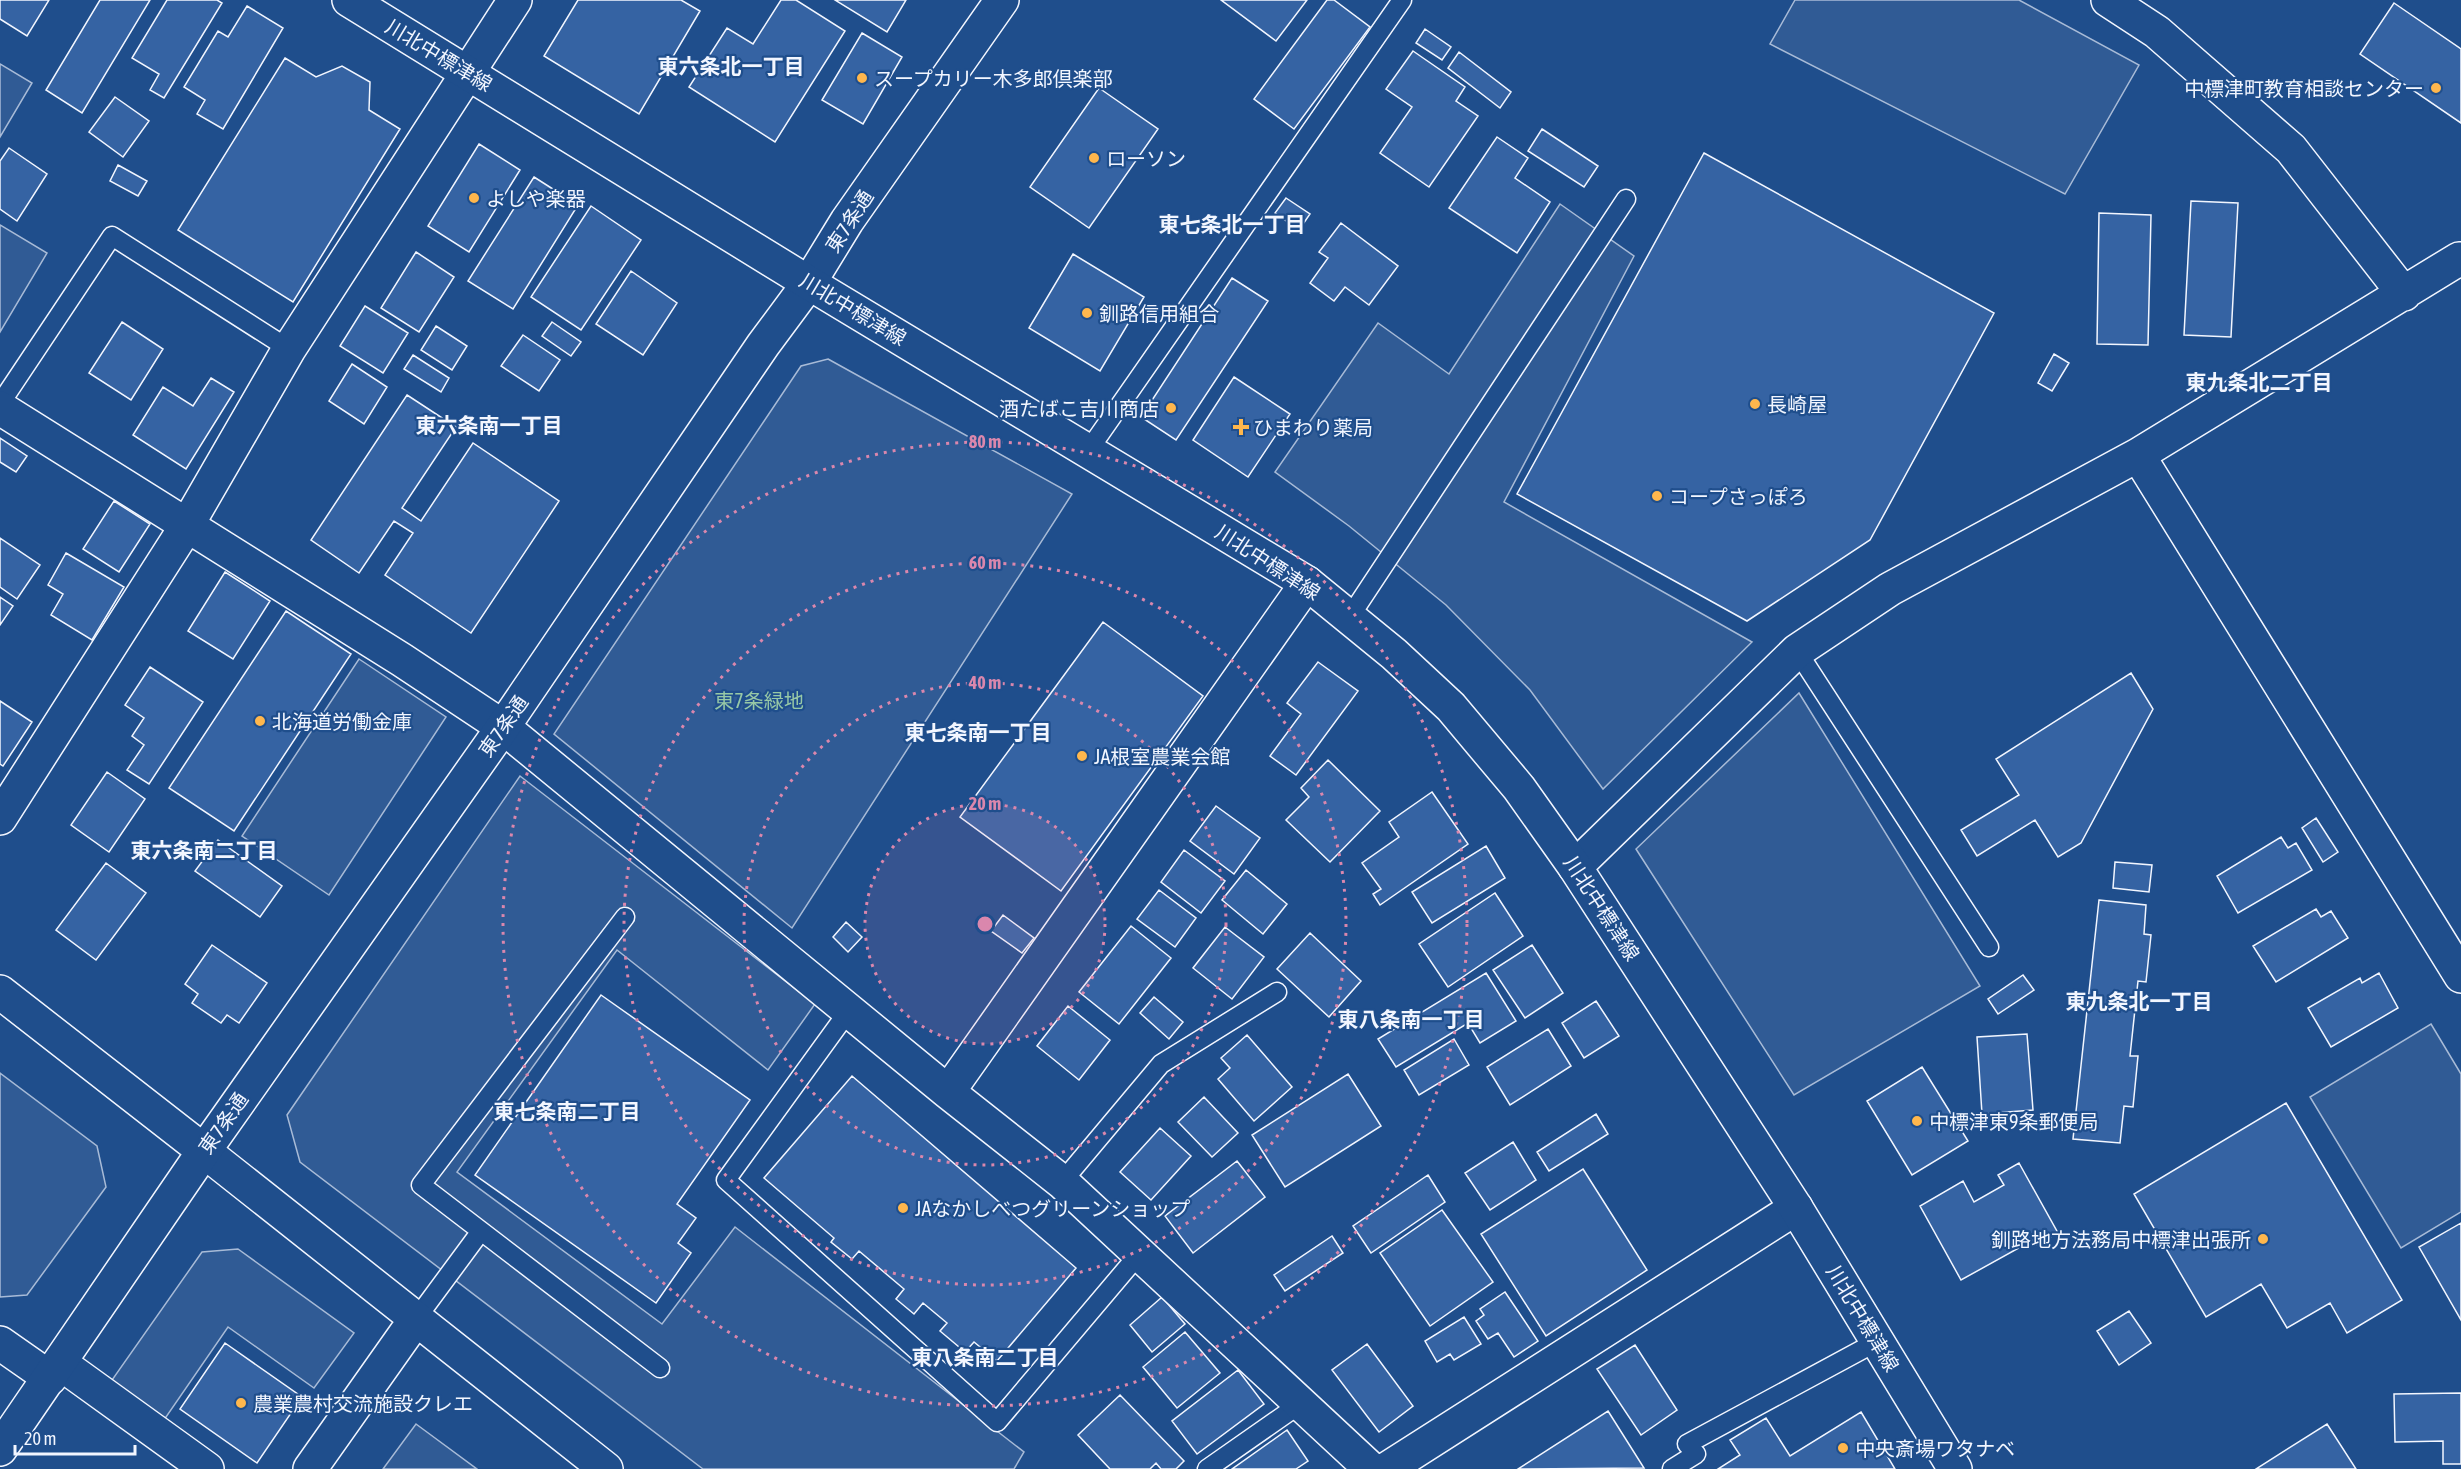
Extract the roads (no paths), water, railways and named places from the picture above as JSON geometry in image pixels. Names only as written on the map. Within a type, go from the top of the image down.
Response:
[{"type":"street","name":"川北中標津線","points":[[349,0],[809,283],[1306,583],[1451,707],[1519,788],[1575,867],[1796,1208],[1955,1469]]},
{"type":"street","points":[[0,818],[186,527],[289,349],[515,0]]},
{"type":"street","name":"東7条通","points":[[0,1449],[204,1151],[503,727],[763,345],[809,283],[847,221],[1002,0]]},
{"type":"street","points":[[2109,0],[2157,32],[2290,149],[2404,294]]},
{"type":"street","points":[[1575,867],[1797,651],[1890,589],[2138,454],[2459,259],[2461,261]]},
{"type":"street","points":[[0,406],[186,527],[402,660],[503,727],[850,1009],[948,1092],[1062,1182],[1371,1469]]},
{"type":"street","points":[[2138,454],[2461,976]]},
{"type":"street","points":[[948,1092],[1306,583]]},
{"type":"street","points":[[0,992],[606,1469]]},
{"type":"street","points":[[1387,1469],[1796,1208]]},
{"type":"street","points":[[310,1469],[416,1319]]},
{"type":"street","points":[[0,1343],[55,1370],[207,1469]]},
{"type":"lane","points":[[1088,451],[1402,0]]},
{"type":"lane","points":[[1349,618],[1626,199]]},
{"type":"lane","points":[[0,406],[112,236],[289,349]]},
{"type":"lane","points":[[1797,651],[1989,947]]},
{"type":"lane","points":[[625,917],[421,1185],[660,1368]]},
{"type":"lane","points":[[1062,1182],[1161,1064],[1277,992]]},
{"type":"lane","points":[[850,1009],[726,1180],[997,1422],[1139,1254]]},
{"type":"lane","points":[[416,1319],[481,1231]]},
{"type":"lane","points":[[1672,1469],[1696,1454],[1687,1444],[1878,1341]]},
{"type":"lane","points":[[1207,1469],[1300,1404]]},
{"type":"place","name":"スープカリー木多郎倶楽部","points":[[862,78]]},
{"type":"place","name":"中標津町教育相談センター","points":[[2436,88]]},
{"type":"place","name":"ローソン","points":[[1094,158]]},
{"type":"place","name":"よしや楽器","points":[[474,198]]},
{"type":"place","name":"釧路信用組合","points":[[1087,313]]},
{"type":"place","name":"長崎屋","points":[[1755,404]]},
{"type":"place","name":"酒たばこ吉川商店","points":[[1171,408]]},
{"type":"place","name":"ひまわり薬局","points":[[1241,427]]},
{"type":"place","name":"コープさっぽろ","points":[[1657,496]]},
{"type":"place","name":"北海道労働金庫","points":[[260,721]]},
{"type":"place","name":"JA根室農業会館","points":[[1082,756]]},
{"type":"place","name":"中標津東9条郵便局","points":[[1917,1121]]},
{"type":"place","name":"JAなかしべつグリーンショップ","points":[[903,1208]]},
{"type":"place","name":"釧路地方法務局中標津出張所","points":[[2263,1239]]},
{"type":"place","name":"農業農村交流施設クレエ","points":[[241,1403]]},
{"type":"place","name":"中央斎場ワタナベ","points":[[1843,1448]]},
{"type":"district","name":"東六条北一丁目","points":[[731,66]]},
{"type":"district","name":"東七条北一丁目","points":[[1232,224]]},
{"type":"district","name":"東九条北二丁目","points":[[2259,382]]},
{"type":"district","name":"東六条南一丁目","points":[[489,425]]},
{"type":"district","name":"東七条南一丁目","points":[[978,732]]},
{"type":"district","name":"東六条南二丁目","points":[[204,850]]},
{"type":"district","name":"東九条北一丁目","points":[[2139,1001]]},
{"type":"district","name":"東八条南一丁目","points":[[1411,1019]]},
{"type":"district","name":"東七条南二丁目","points":[[567,1111]]},
{"type":"district","name":"東八条南二丁目","points":[[985,1357]]},
{"type":"park label","name":"東7条緑地","points":[[759,700]]}]
